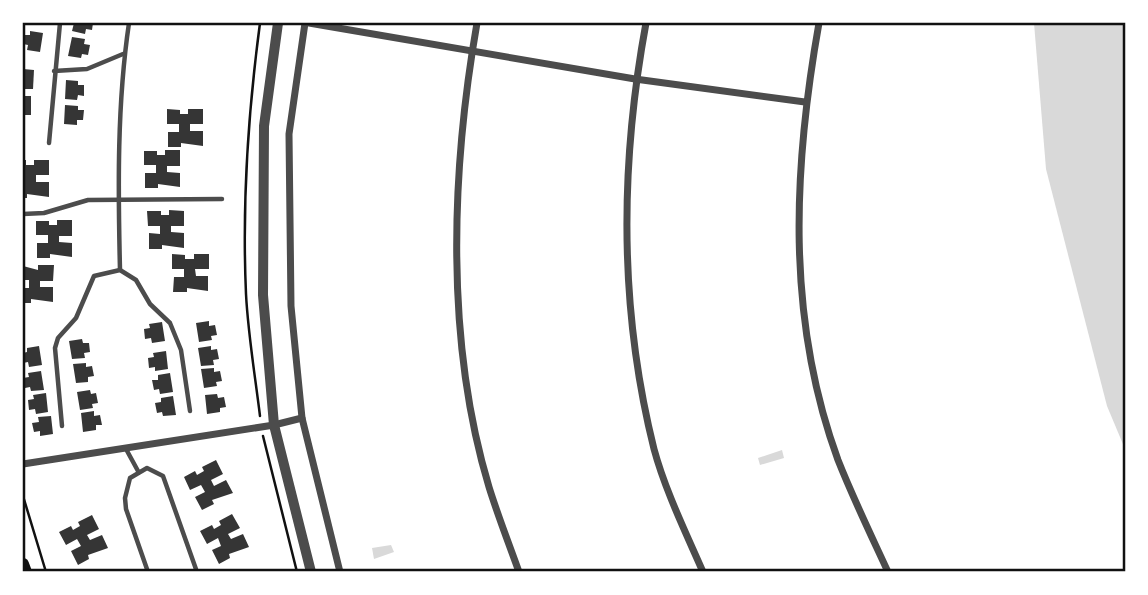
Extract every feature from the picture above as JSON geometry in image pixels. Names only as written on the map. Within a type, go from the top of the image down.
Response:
[{"type":"main road","points":[[23,564],[26,572]]},
{"type":"street","points":[[278,23],[264,126],[261,209],[263,295],[274,425],[311,572]]},
{"type":"street","points":[[340,572],[302,418],[291,306],[289,134],[307,23],[635,79],[805,102]]},
{"type":"street","points":[[477,23],[458,181],[456,283],[470,399],[489,486],[519,572]]},
{"type":"street","points":[[646,23],[635,79],[625,226],[635,355],[655,451],[703,572]]},
{"type":"street","points":[[819,23],[805,102],[797,219],[802,319],[838,459],[888,572]]},
{"type":"street","points":[[23,464],[274,425],[302,418]]},
{"type":"lane","points":[[49,143],[60,23]]},
{"type":"lane","points":[[120,270],[118,200],[124,54],[129,23]]},
{"type":"lane","points":[[54,71],[87,69],[124,54]]},
{"type":"lane","points":[[23,214],[52,211],[88,200],[222,199]]},
{"type":"lane","points":[[62,426],[54,360],[58,338],[76,318],[94,276],[120,270],[136,279],[150,303],[170,323],[181,350],[190,411]]},
{"type":"lane","points":[[126,449],[138,471]]},
{"type":"lane","points":[[148,572],[125,498],[130,478],[147,468],[163,476],[197,572]]},
{"type":"path","points":[[23,496],[47,572]]},
{"type":"shaded area","points":[[1034,23],[1125,23],[1125,449],[1107,406],[1046,169]]},
{"type":"shaded area","points":[[782,450],[784,458],[760,465],[758,458]]},
{"type":"shaded area","points":[[391,545],[394,552],[374,559],[372,548]]},
{"type":"building","points":[[74,23],[93,23],[92,30],[86,29],[85,34],[72,31]]},
{"type":"building","points":[[30,31],[43,33],[40,52],[27,50],[28,45],[23,44],[24,35],[30,35]]},
{"type":"building","points":[[72,37],[85,39],[84,44],[90,45],[88,55],[82,54],[81,58],[68,56]]},
{"type":"building","points":[[23,69],[34,70],[33,89],[23,89]]},
{"type":"building","points":[[66,80],[78,81],[78,85],[84,85],[84,96],[78,95],[77,100],[65,99]]},
{"type":"building","points":[[23,96],[31,96],[31,115],[23,115]]},
{"type":"building","points":[[65,105],[78,106],[78,110],[84,110],[83,120],[77,120],[77,125],[64,124]]},
{"type":"building","points":[[167,109],[188,114],[188,109],[203,109],[203,124],[190,124],[190,131],[203,131],[203,146],[181,143],[181,147],[168,147],[168,132],[179,132],[179,124],[167,124]]},
{"type":"building","points":[[165,150],[180,150],[180,166],[167,166],[167,172],[180,173],[180,187],[158,184],[158,188],[145,188],[145,173],[156,173],[156,165],[144,165],[144,151],[157,151],[157,155],[165,155]]},
{"type":"building","points":[[23,160],[26,160],[26,165],[34,165],[34,160],[49,160],[49,175],[36,175],[36,182],[49,182],[49,197],[27,194],[27,198],[23,198]]},
{"type":"building","points":[[169,210],[184,211],[184,226],[171,226],[171,232],[184,233],[184,248],[162,245],[162,249],[149,249],[149,233],[160,234],[160,226],[148,226],[147,211],[161,211],[161,215],[169,215]]},
{"type":"building","points":[[57,220],[72,220],[72,236],[59,236],[59,242],[72,243],[72,257],[50,254],[50,258],[37,258],[37,243],[48,243],[48,235],[36,235],[36,221],[49,221],[49,225],[57,225]]},
{"type":"building","points":[[172,254],[194,259],[194,254],[209,254],[209,269],[195,269],[196,276],[208,276],[208,291],[187,288],[187,292],[173,292],[174,277],[184,277],[184,269],[172,269]]},
{"type":"building","points":[[38,265],[54,265],[53,281],[40,281],[40,287],[53,287],[53,302],[31,299],[31,303],[23,303],[23,288],[29,288],[29,280],[23,280],[23,266],[38,270]]},
{"type":"building","points":[[209,321],[209,326],[215,325],[217,335],[211,336],[212,340],[199,342],[196,323]]},
{"type":"building","points":[[162,322],[165,341],[152,343],[151,338],[145,339],[144,329],[150,328],[149,324]]},
{"type":"building","points":[[82,339],[83,343],[89,343],[90,352],[84,353],[85,358],[72,359],[69,341]]},
{"type":"building","points":[[39,346],[42,365],[29,367],[28,362],[23,363],[23,353],[27,352],[27,348]]},
{"type":"building","points":[[211,346],[211,350],[217,349],[219,359],[213,360],[214,365],[201,366],[198,348]]},
{"type":"building","points":[[166,351],[168,369],[155,371],[155,367],[149,368],[148,358],[154,357],[153,353]]},
{"type":"building","points":[[86,363],[86,367],[92,366],[94,376],[88,377],[88,382],[76,383],[73,364]]},
{"type":"building","points":[[214,368],[214,372],[220,371],[222,381],[216,382],[217,386],[204,388],[201,369]]},
{"type":"building","points":[[41,371],[44,390],[31,391],[30,387],[25,388],[23,378],[29,377],[28,373]]},
{"type":"building","points":[[170,373],[173,392],[160,394],[159,389],[154,390],[152,380],[158,380],[158,375]]},
{"type":"building","points":[[90,390],[91,394],[96,393],[98,403],[92,404],[93,408],[80,410],[77,392]]},
{"type":"building","points":[[46,393],[48,412],[36,414],[35,409],[29,410],[28,400],[34,399],[33,395]]},
{"type":"building","points":[[217,394],[218,398],[224,397],[226,407],[220,408],[220,412],[207,414],[205,395]]},
{"type":"building","points":[[173,396],[176,415],[163,416],[162,412],[157,413],[155,403],[161,402],[161,398]]},
{"type":"building","points":[[94,411],[94,416],[100,415],[102,425],[96,425],[96,430],[83,432],[81,413]]},
{"type":"building","points":[[51,416],[53,434],[40,436],[40,431],[34,432],[32,423],[39,422],[38,417]]},
{"type":"building","points":[[216,460],[223,474],[211,480],[214,486],[226,480],[233,493],[212,500],[214,504],[202,510],[195,497],[205,492],[201,485],[190,490],[184,477],[195,471],[197,475],[204,471],[202,467]]},
{"type":"building","points":[[232,514],[240,528],[228,534],[231,539],[243,534],[249,547],[229,554],[230,558],[219,564],[212,550],[221,546],[218,538],[207,544],[200,531],[212,525],[214,529],[221,525],[219,521]]},
{"type":"building","points":[[92,515],[99,529],[87,535],[90,540],[102,535],[108,548],[88,555],[89,559],[78,565],[71,551],[81,546],[77,539],[66,545],[59,532],[71,526],[73,530],[80,526],[78,522]]}]
